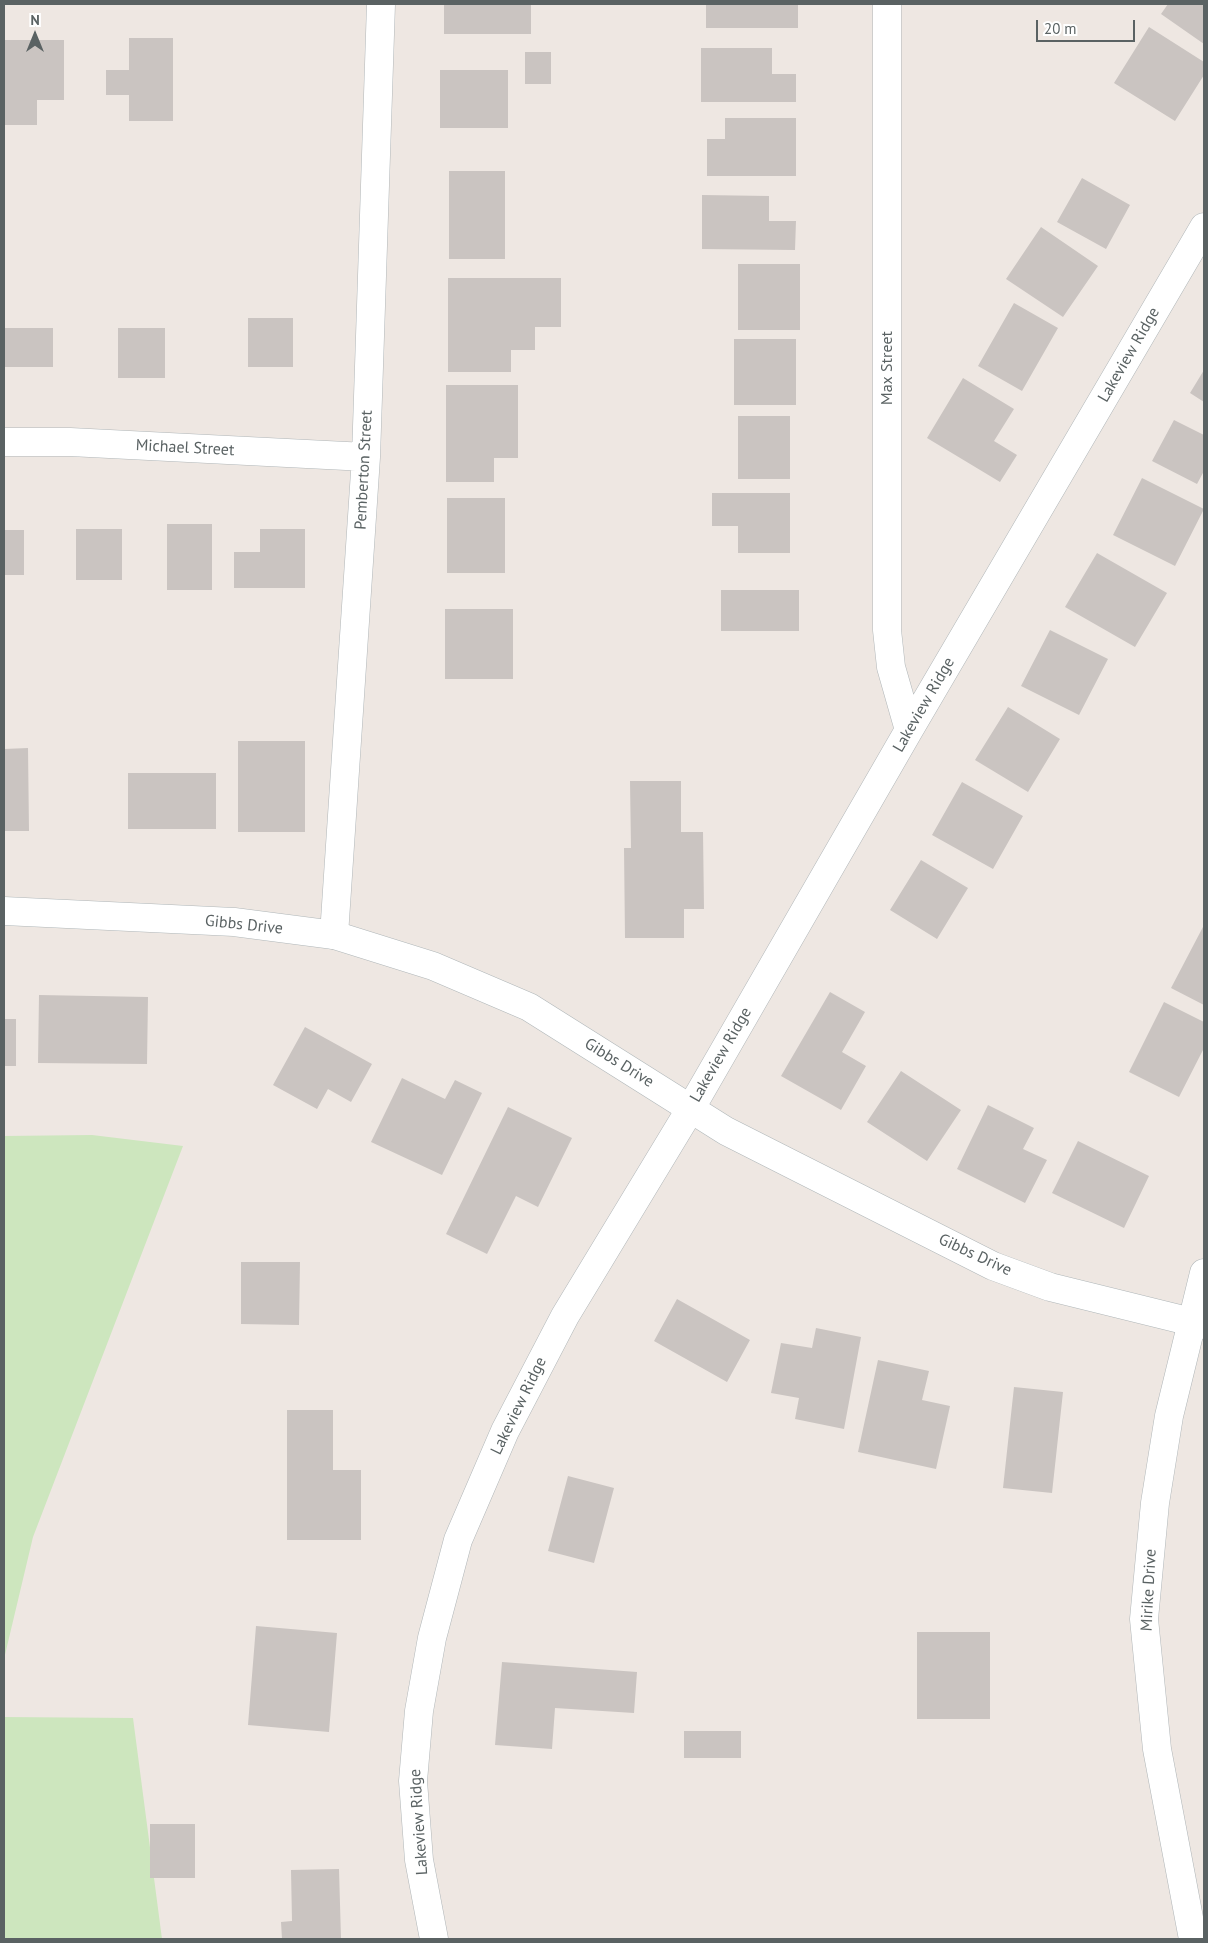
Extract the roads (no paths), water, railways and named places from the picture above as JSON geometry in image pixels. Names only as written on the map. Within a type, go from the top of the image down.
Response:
[{"type":"street","name":"Pemberton Street","points":[[334,935],[366,457],[381,4]]},
{"type":"street","name":"Max Street","points":[[887,4],[887,630],[891,667],[909,730]]},
{"type":"street","name":"Lakeview Ridge","points":[[434,1939],[419,1860],[413,1780],[419,1711],[432,1638],[458,1540],[505,1431],[564,1316],[690,1108],[909,730],[1204,228]]},
{"type":"street","name":"Michael Street","points":[[4,442],[70,442],[366,457]]},
{"type":"street","name":"Gibbs Drive","points":[[4,911],[234,922],[334,935],[433,966],[529,1007],[726,1131],[993,1266],[1050,1287],[1198,1323]]},
{"type":"street","name":"Mirike Drive","points":[[1193,1939],[1157,1749],[1144,1619],[1155,1503],[1169,1416],[1198,1323],[1204,1273]]}]
